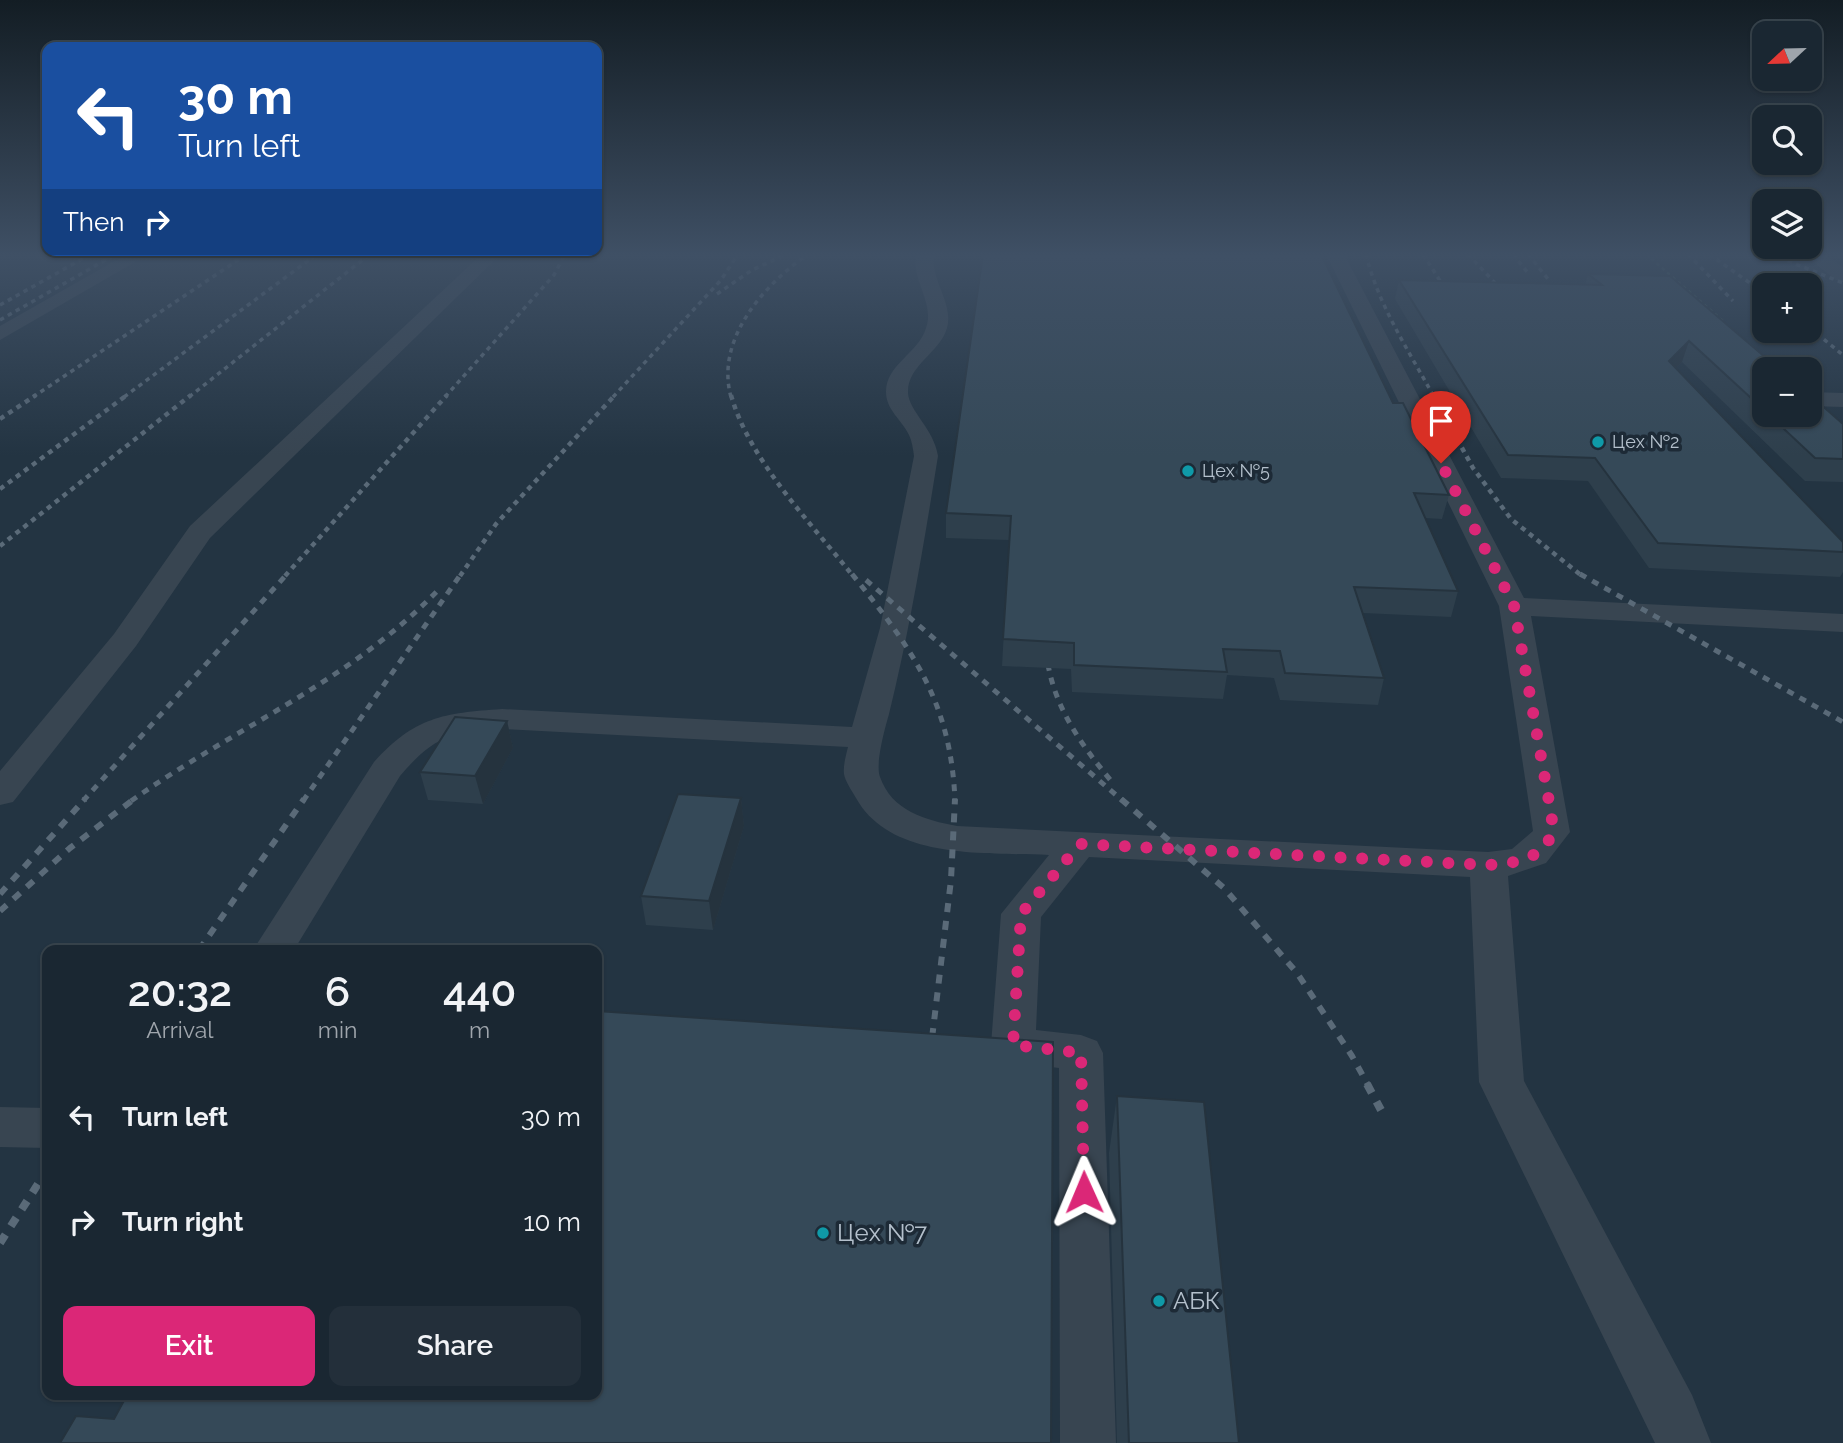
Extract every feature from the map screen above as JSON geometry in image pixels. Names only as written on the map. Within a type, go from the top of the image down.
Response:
[{"type":"street","points":[[0,334],[22,321]]},
{"type":"street","points":[[0,794],[125,640],[200,532],[421,321]]},
{"type":"street","points":[[937,321],[935,333],[903,372],[897,386],[897,398],[902,410],[919,428],[925,439],[926,456],[895,628],[866,738],[861,775],[868,791],[893,819],[909,828],[957,838],[1488,865],[1517,863],[1541,849],[1552,832],[1550,807],[1514,606],[1369,321]]},
{"type":"street","points":[[1822,404],[1843,400]]},
{"type":"street","points":[[1514,606],[1843,623]]},
{"type":"street","points":[[276,945],[386,770],[415,741],[432,730],[456,722],[502,719],[866,738]]},
{"type":"street","points":[[1080,844],[1021,914],[1013,1045],[1081,1053],[1088,1443]]},
{"type":"street","points":[[1488,865],[1502,1082],[1672,1415],[1682,1443]]},
{"type":"street","points":[[0,1127],[42,1128]]},
{"type":"path","points":[[1723,321],[1728,326]]},
{"type":"building","name":"Цех №5","points":[[973,321],[1354,321],[1393,403],[1403,403],[1449,495],[1414,493],[1458,591],[1354,587],[1384,678],[1285,673],[1280,651],[1223,649],[1227,672],[1074,665],[1074,643],[1003,639],[1011,516],[946,513]]},
{"type":"building","name":"Цех №2","points":[[1425,321],[1723,321],[1765,357],[1752,357],[1752,399],[1689,341],[1669,361],[1843,542],[1843,552],[1658,543],[1595,458],[1508,455]]},
{"type":"building","points":[[1822,406],[1843,424],[1843,459],[1815,458],[1782,427],[1822,427]]},
{"type":"building","points":[[455,717],[507,721],[475,776],[420,772]]},
{"type":"building","points":[[678,794],[741,798],[709,901],[641,896]]},
{"type":"building","name":"Цех №7","points":[[602,1011],[1053,1042],[1051,1443],[60,1443],[76,1416],[114,1419],[124,1400],[602,1400]]},
{"type":"building","name":"АБК","points":[[1117,1096],[1204,1102],[1239,1443],[1129,1443]]},
{"type":"railway","points":[[33,397],[146,321]]},
{"type":"railway","points":[[124,397],[226,321]]},
{"type":"railway","points":[[189,397],[285,321]]},
{"type":"railway","points":[[445,397],[513,321]]},
{"type":"railway","points":[[613,397],[683,321]]},
{"type":"railway","points":[[731,397],[728,375],[730,355],[744,321]]},
{"type":"railway","points":[[1392,321],[1434,397]]},
{"type":"railway","points":[[1822,338],[1843,355]]},
{"type":"railway","points":[[0,489],[127,395]]},
{"type":"railway","points":[[0,546],[191,395]]},
{"type":"railway","points":[[285,576],[447,395]]},
{"type":"railway","points":[[460,576],[496,524],[615,395]]},
{"type":"railway","points":[[731,395],[740,419],[766,467],[853,576]]},
{"type":"railway","points":[[1433,395],[1473,468],[1511,519],[1582,576]]},
{"type":"railway","points":[[0,419],[33,397]]},
{"type":"railway","points":[[83,801],[287,574]]},
{"type":"railway","points":[[303,801],[461,574]]},
{"type":"railway","points":[[852,574],[893,627],[924,678],[946,734],[955,800]]},
{"type":"railway","points":[[1580,574],[1843,722]]},
{"type":"railway","points":[[866,580],[1123,801]]},
{"type":"railway","points":[[134,799],[331,676],[407,620],[441,587]]},
{"type":"railway","points":[[1046,650],[1060,705],[1088,752],[1112,782]]},
{"type":"railway","points":[[0,894],[85,799]]},
{"type":"railway","points":[[0,911],[70,848],[134,799]]},
{"type":"railway","points":[[202,945],[304,799]]},
{"type":"railway","points":[[1121,799],[1224,888],[1297,973],[1368,1085]]},
{"type":"railway","points":[[930,1055],[951,880],[955,800]]},
{"type":"railway","points":[[1367,1084],[1381,1110]]},
{"type":"railway","points":[[0,1243],[42,1178]]},
{"type":"place","name":"Цех №2","points":[[1598,442]]},
{"type":"place","name":"Цех №5","points":[[1188,471]]},
{"type":"place","name":"Цех №7","points":[[823,1233]]},
{"type":"place","name":"АБК","points":[[1159,1301]]},
{"type":"route","points":[[1084,1192],[1081,1053],[1013,1045],[1021,914],[1080,844],[1488,865],[1517,863],[1541,849],[1552,832],[1550,807],[1514,606],[1441,463]]}]
